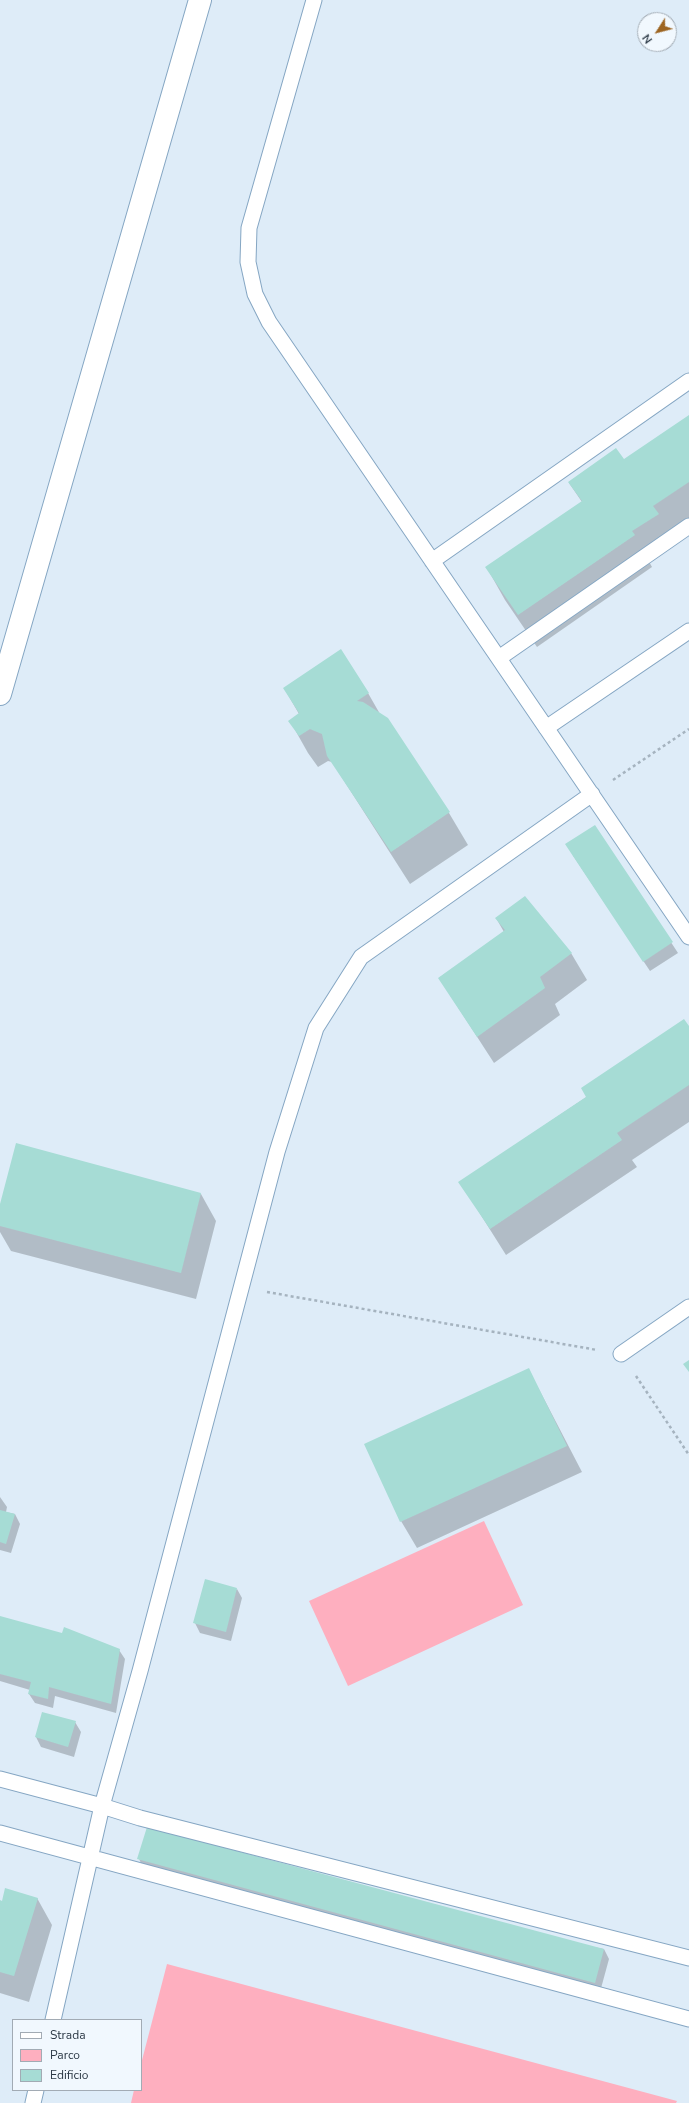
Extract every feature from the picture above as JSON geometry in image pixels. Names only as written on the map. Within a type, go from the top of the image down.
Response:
[{"type":"main road","points":[[0,694],[200,0]]},
{"type":"lane","points":[[314,0],[249,228],[248,262],[255,294],[269,322],[689,937]]},
{"type":"lane","points":[[432,561],[689,381]]},
{"type":"lane","points":[[499,658],[689,526]]},
{"type":"lane","points":[[546,728],[689,631]]},
{"type":"lane","points":[[53,2019],[92,1857],[102,1806],[140,1672],[240,1287],[277,1152],[316,1028],[361,957],[592,794]]},
{"type":"lane","points":[[622,1354],[689,1307]]},
{"type":"lane","points":[[0,1780],[102,1806],[140,1818],[689,1958]]},
{"type":"lane","points":[[0,1833],[689,2019]]},
{"type":"lane","points":[[33,2103],[36,2091]]},
{"type":"path","points":[[592,794],[689,729]]},
{"type":"path","points":[[240,1287],[622,1354],[689,1455]]},
{"type":"green space","points":[[484,1521],[523,1605],[348,1686],[309,1601]]},
{"type":"green space","points":[[167,1964],[677,2101],[676,2103],[131,2103],[134,2091],[142,2091],[142,2060]]},
{"type":"building","points":[[689,415],[689,482],[653,506],[659,514],[632,531],[635,535],[518,615],[485,567],[582,501],[568,482],[616,448],[624,459]]},
{"type":"building","points":[[341,649],[369,693],[357,701],[363,702],[388,718],[450,812],[391,852],[327,756],[322,734],[310,729],[299,736],[288,721],[299,713],[283,688]]},
{"type":"building","points":[[595,825],[673,942],[643,962],[565,844]]},
{"type":"building","points":[[525,896],[572,953],[540,977],[545,988],[477,1037],[438,978],[505,930],[495,918]]},
{"type":"building","points":[[684,1019],[689,1026],[689,1085],[617,1133],[622,1140],[490,1229],[458,1182],[586,1097],[581,1088]]},
{"type":"building","points":[[16,1143],[201,1193],[181,1273],[0,1226],[0,1204]]},
{"type":"building","points":[[689,1360],[689,1372],[683,1364]]},
{"type":"building","points":[[529,1368],[567,1446],[400,1522],[364,1444]]},
{"type":"building","points":[[0,1510],[15,1514],[6,1544],[0,1542]]},
{"type":"building","points":[[205,1579],[237,1588],[226,1632],[193,1623]]},
{"type":"building","points":[[0,1616],[62,1633],[64,1627],[120,1649],[111,1704],[49,1687],[48,1699],[28,1694],[31,1682],[0,1674]]},
{"type":"building","points":[[42,1712],[76,1721],[68,1747],[35,1737]]},
{"type":"building","points":[[147,1827],[604,1949],[595,1983],[137,1859]]},
{"type":"building","points":[[5,1888],[38,1898],[14,1976],[0,1972],[0,1900],[2,1901]]}]
